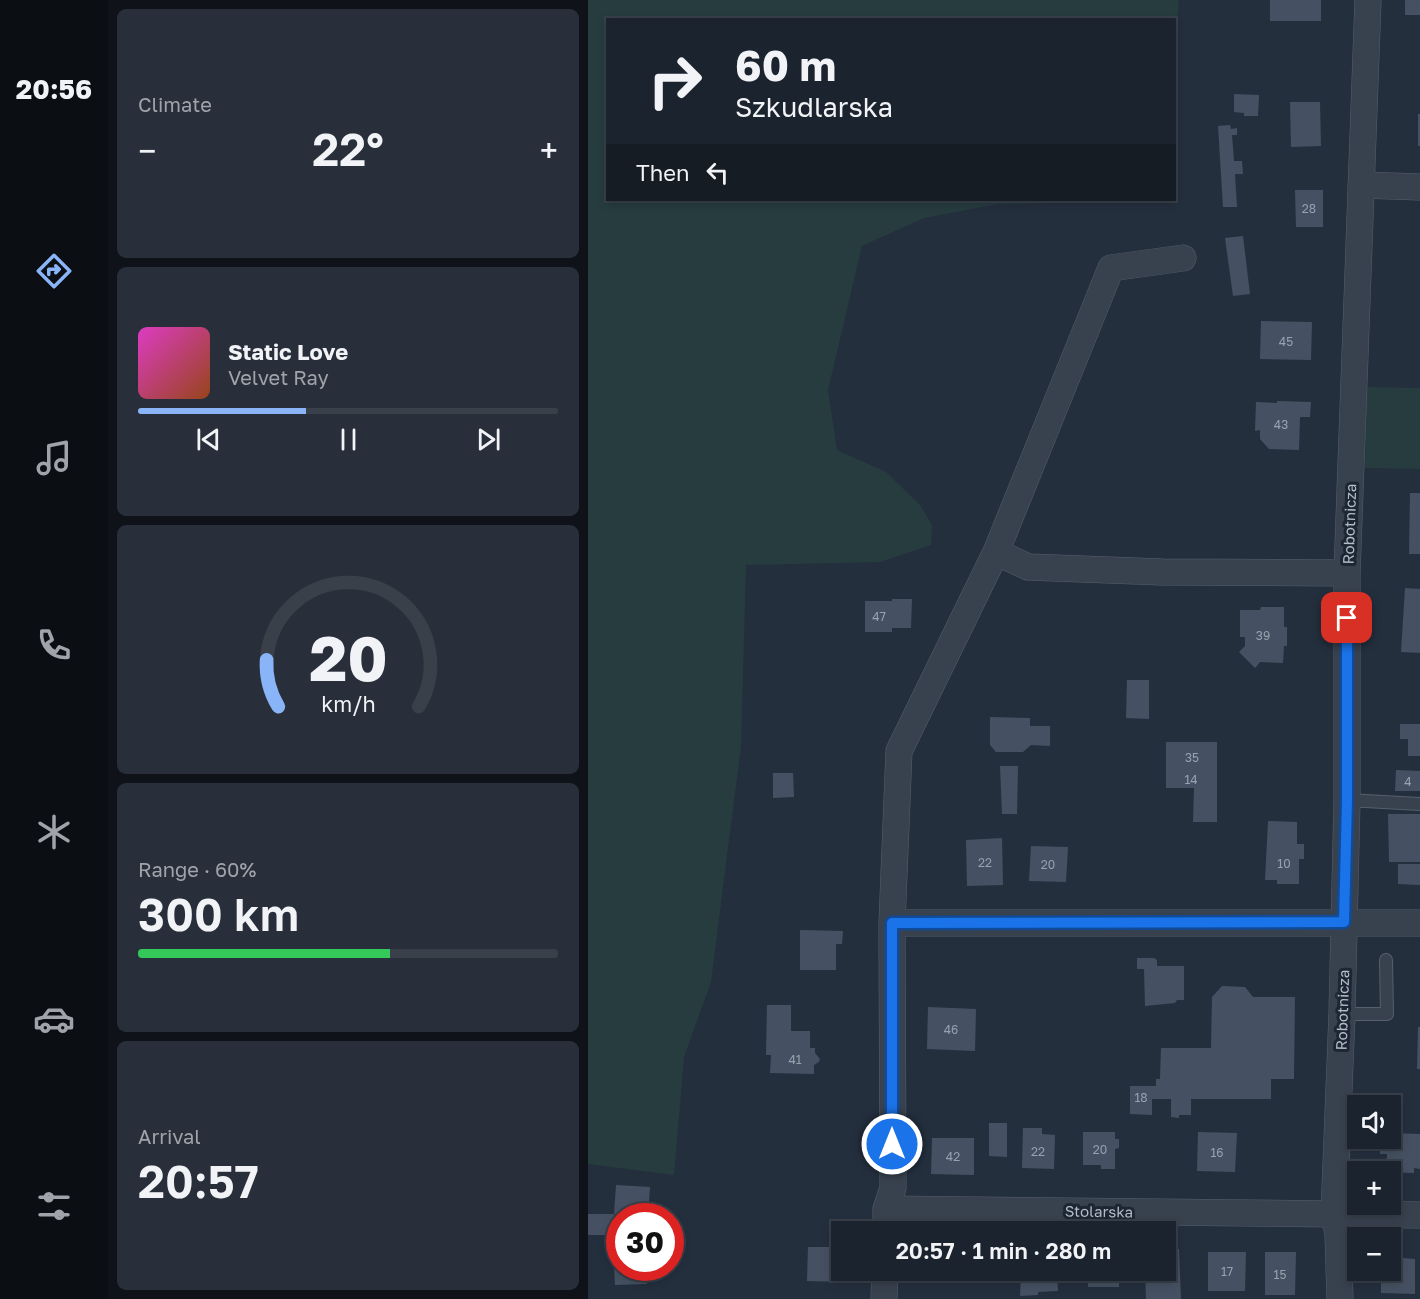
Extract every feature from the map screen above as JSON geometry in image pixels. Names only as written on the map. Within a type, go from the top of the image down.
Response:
[{"type":"street","name":"Robotnicza","points":[[1340,1299],[1338,1234],[1334,1214],[1347,800],[1347,573],[1368,0]]},
{"type":"street","points":[[1361,185],[1420,187]]},
{"type":"street","points":[[886,1220],[892,1188],[892,923],[899,751],[996,552],[1111,268],[1184,258]]},
{"type":"street","points":[[996,552],[1028,567],[1162,572],[1347,573]]},
{"type":"street","points":[[892,923],[1420,923]]},
{"type":"street","name":"Stolarska","points":[[886,1220],[1334,1214],[1420,1215]]},
{"type":"street","points":[[884,1299],[885,1281]]},
{"type":"lane","points":[[1347,800],[1420,804]]},
{"type":"lane","points":[[1342,1014],[1387,1014],[1386,960]]},
{"type":"green space","points":[[588,0],[1179,0],[1176,31],[1176,18],[606,18],[606,201],[1107,201],[998,204],[924,218],[862,246],[828,390],[837,450],[886,472],[920,505],[932,525],[931,545],[880,562],[746,565],[741,746],[711,982],[684,1057],[674,1175],[588,1164]]},
{"type":"green space","points":[[1367,387],[1420,388],[1420,469],[1365,468]]},
{"type":"building","points":[[1270,0],[1321,0],[1321,21],[1270,21]]},
{"type":"building","points":[[1405,0],[1420,0],[1420,15],[1405,15]]},
{"type":"building","points":[[1234,94],[1259,95],[1258,116],[1244,116],[1244,113],[1234,112]]},
{"type":"building","points":[[1290,102],[1320,102],[1321,146],[1291,147]]},
{"type":"building","points":[[1418,114],[1420,114],[1420,146],[1418,146]]},
{"type":"building","points":[[1230,125],[1231,129],[1237,128],[1237,135],[1232,135],[1234,161],[1242,161],[1243,174],[1235,174],[1237,207],[1223,207],[1218,126]]},
{"type":"building","points":[[1295,190],[1323,190],[1323,227],[1296,227]]},
{"type":"building","points":[[1243,236],[1250,294],[1233,296],[1225,238]]},
{"type":"building","points":[[1261,321],[1312,322],[1311,360],[1260,359]]},
{"type":"building","points":[[1277,401],[1311,402],[1310,417],[1300,417],[1299,450],[1269,449],[1260,439],[1260,430],[1255,431],[1256,402],[1277,403]]},
{"type":"building","points":[[1410,493],[1420,493],[1420,554],[1409,554]]},
{"type":"building","points":[[1405,588],[1420,589],[1420,653],[1401,652]]},
{"type":"building","points":[[892,599],[912,599],[911,628],[892,628],[892,632],[865,632],[865,601],[892,601]]},
{"type":"building","points":[[1261,607],[1284,607],[1287,646],[1284,646],[1283,663],[1260,662],[1255,668],[1239,652],[1245,646],[1245,637],[1240,637],[1240,610],[1260,610]]},
{"type":"building","points":[[1127,680],[1149,680],[1149,719],[1126,718]]},
{"type":"building","points":[[990,717],[1030,718],[1030,726],[1050,726],[1050,746],[1031,745],[1023,752],[996,752],[990,745]]},
{"type":"building","points":[[1400,724],[1420,724],[1420,756],[1408,756],[1408,739],[1400,739]]},
{"type":"building","points":[[1166,742],[1217,742],[1217,822],[1193,822],[1194,788],[1166,788]]},
{"type":"building","points":[[1000,766],[1018,766],[1017,814],[1002,814]]},
{"type":"building","points":[[1396,770],[1420,771],[1420,791],[1395,791]]},
{"type":"building","points":[[773,773],[793,773],[794,797],[773,798]]},
{"type":"building","points":[[1388,814],[1420,814],[1420,862],[1389,862]]},
{"type":"building","points":[[1268,821],[1297,822],[1297,844],[1304,844],[1304,859],[1299,859],[1299,884],[1277,884],[1277,880],[1265,880]]},
{"type":"building","points":[[1002,838],[1003,885],[967,886],[966,840]]},
{"type":"building","points":[[1031,846],[1068,847],[1066,882],[1029,881]]},
{"type":"building","points":[[1398,864],[1420,864],[1420,885],[1398,884]]},
{"type":"building","points":[[800,930],[843,931],[842,944],[836,944],[836,970],[800,970]]},
{"type":"building","points":[[1137,958],[1154,958],[1157,960],[1157,966],[1184,966],[1184,1000],[1145,1006],[1144,969],[1137,969]]},
{"type":"building","points":[[1222,986],[1245,987],[1253,997],[1295,997],[1294,1079],[1271,1079],[1271,1099],[1191,1099],[1191,1115],[1179,1115],[1179,1118],[1171,1117],[1171,1099],[1152,1099],[1152,1115],[1130,1114],[1130,1086],[1156,1086],[1156,1079],[1160,1079],[1161,1048],[1211,1048],[1212,997]]},
{"type":"building","points":[[767,1005],[791,1005],[791,1031],[810,1031],[810,1048],[815,1048],[815,1053],[820,1059],[814,1065],[814,1074],[770,1073],[771,1055],[766,1055]]},
{"type":"building","points":[[928,1007],[976,1009],[975,1051],[927,1049]]},
{"type":"building","points":[[1418,1027],[1420,1027],[1420,1069],[1417,1069]]},
{"type":"building","points":[[989,1123],[1007,1123],[1007,1157],[989,1156]]},
{"type":"building","points":[[1023,1128],[1042,1128],[1042,1134],[1055,1135],[1054,1169],[1022,1168]]},
{"type":"building","points":[[1083,1132],[1115,1132],[1115,1139],[1119,1139],[1119,1148],[1115,1149],[1115,1169],[1101,1169],[1101,1165],[1083,1165]]},
{"type":"building","points":[[1198,1132],[1237,1133],[1235,1172],[1197,1171]]},
{"type":"building","points":[[1401,1133],[1420,1134],[1420,1169],[1414,1168],[1414,1173],[1401,1173],[1401,1161],[1387,1161],[1387,1154],[1380,1154],[1380,1149],[1401,1149]]},
{"type":"building","points":[[932,1138],[974,1138],[974,1175],[931,1174]]},
{"type":"building","points":[[616,1185],[650,1187],[649,1203],[615,1203]]},
{"type":"building","points":[[588,1214],[606,1214],[606,1235],[588,1235]]},
{"type":"building","points":[[808,1247],[831,1247],[831,1281],[846,1282],[807,1281]]},
{"type":"building","points":[[1176,1249],[1179,1249],[1181,1299],[1146,1299],[1145,1281],[1176,1281]]},
{"type":"building","points":[[1208,1252],[1246,1252],[1245,1291],[1208,1291]]},
{"type":"building","points":[[1265,1252],[1296,1252],[1295,1295],[1265,1295]]},
{"type":"building","points":[[1402,1258],[1415,1259],[1415,1294],[1381,1293],[1381,1281],[1401,1281]]},
{"type":"building","points":[[615,1281],[647,1281],[647,1284],[615,1285]]},
{"type":"building","points":[[1021,1281],[1058,1281],[1058,1291],[1020,1296]]},
{"type":"building","points":[[1088,1281],[1119,1281],[1119,1287],[1088,1287]]},
{"type":"route","points":[[892,1144],[892,923],[1344,922],[1347,618]]}]
